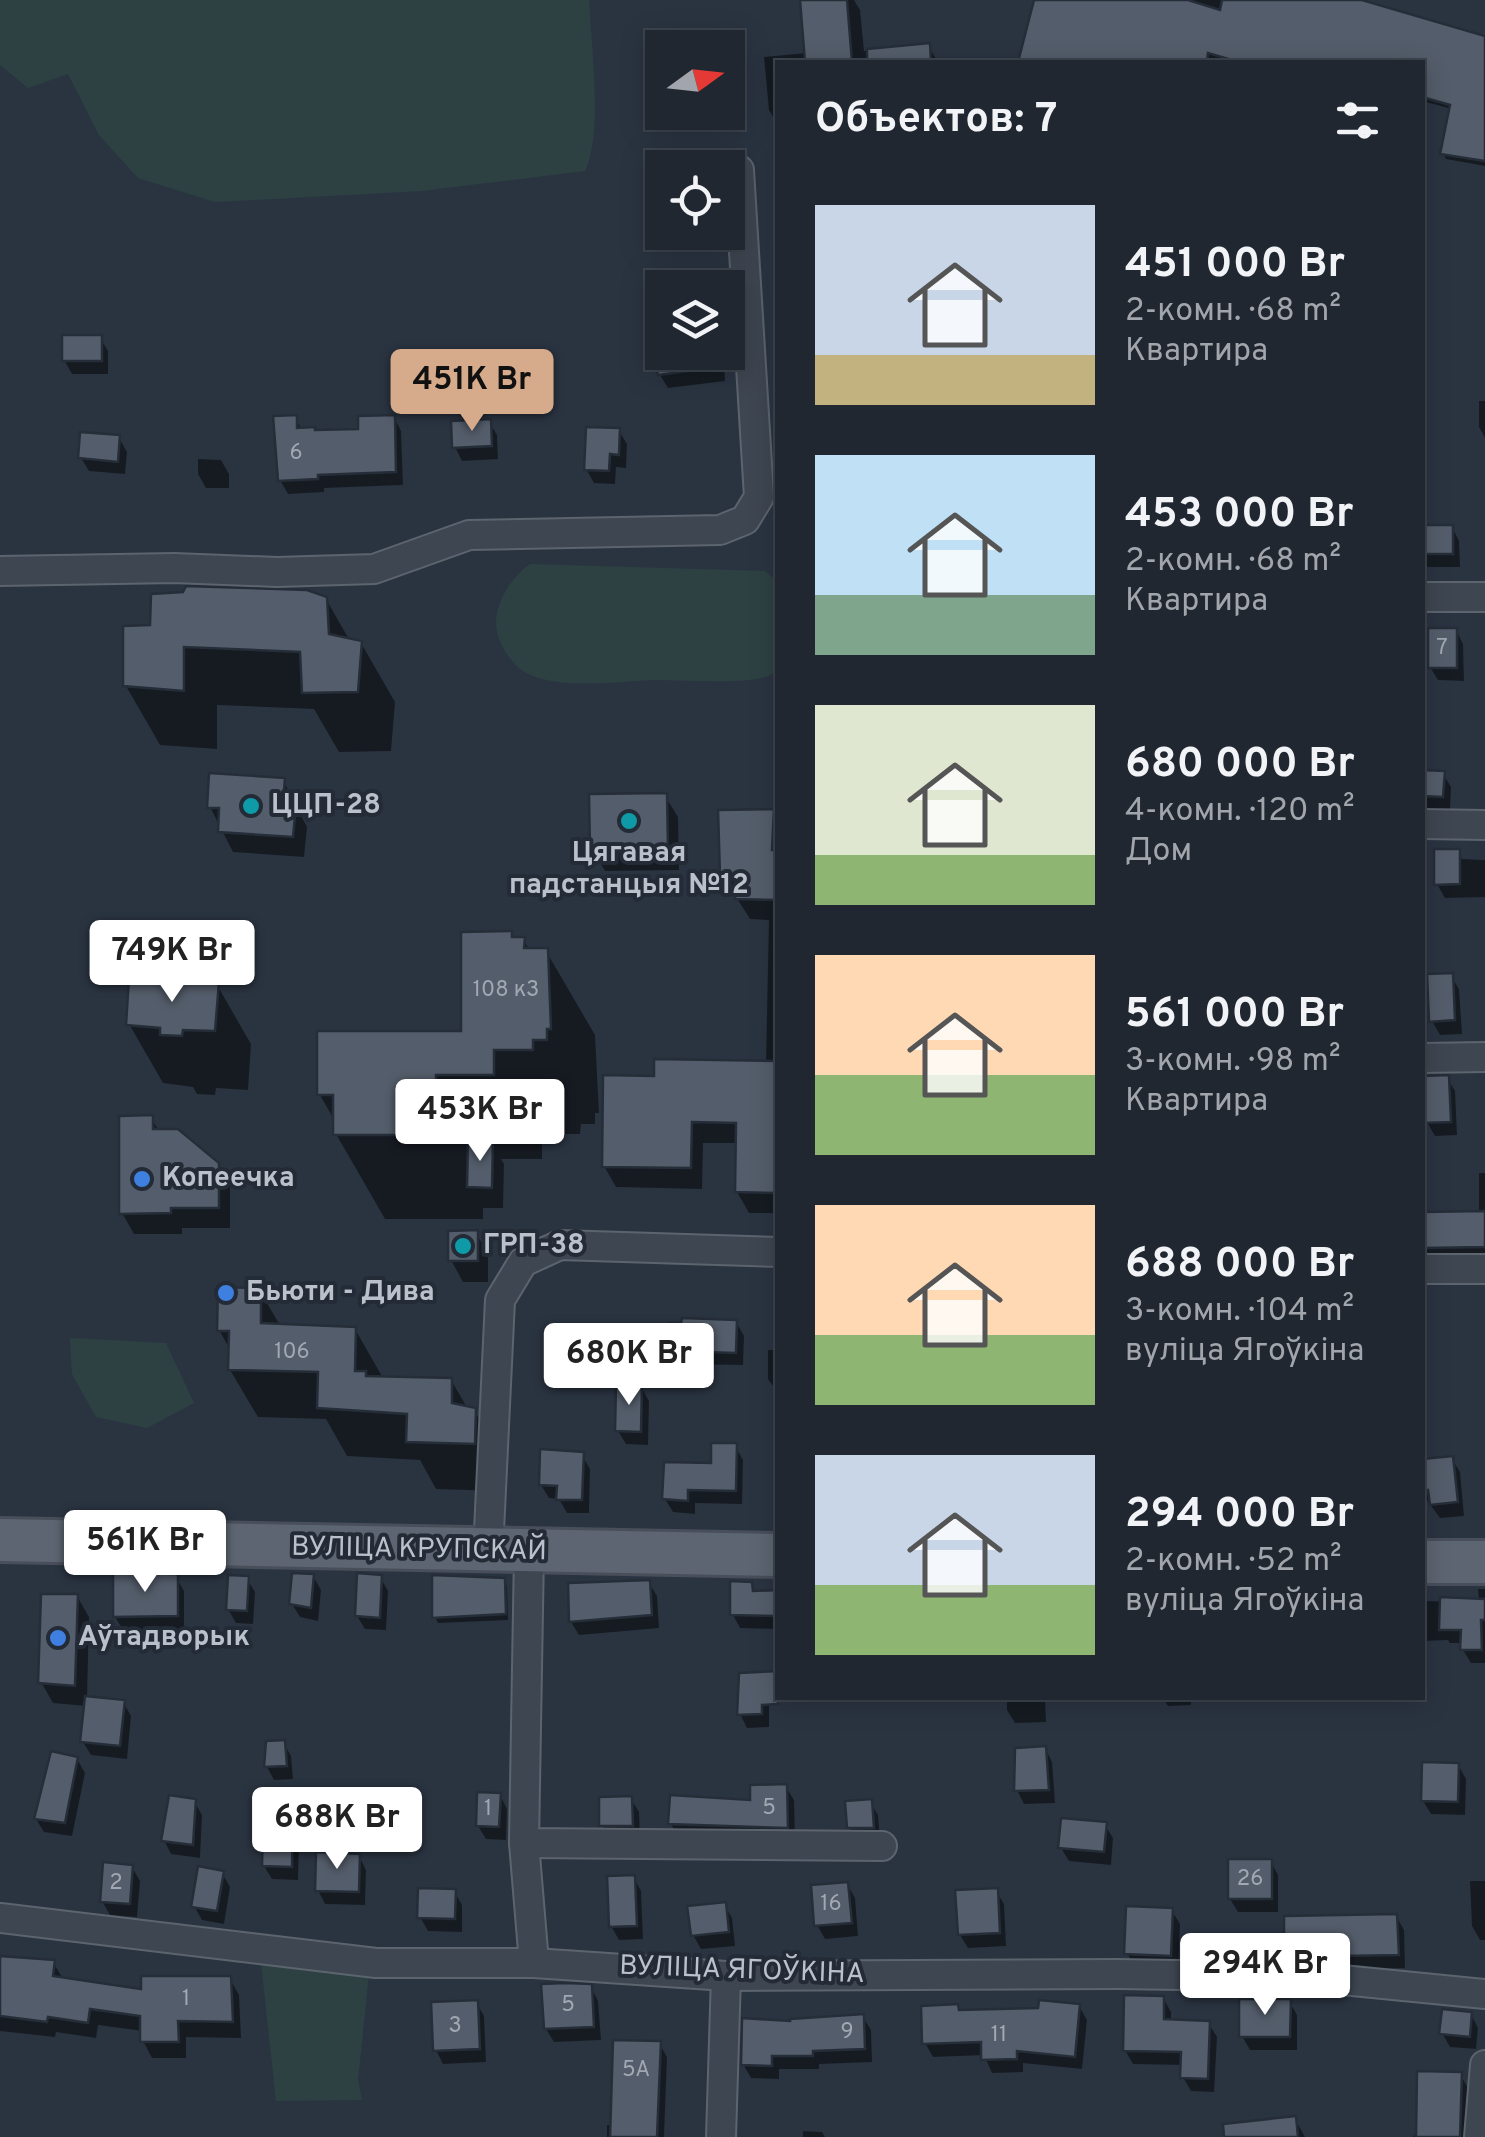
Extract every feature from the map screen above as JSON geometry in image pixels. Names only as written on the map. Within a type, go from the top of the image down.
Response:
[{"type":"main road","name":"ВУЛІЦА КРУПСКАЙ","points":[[0,1540],[775,1555]]},
{"type":"main road","points":[[1425,1562],[1485,1562]]},
{"type":"street","points":[[0,571],[374,569],[470,535],[720,530],[745,520],[759,498],[744,250]]},
{"type":"street","points":[[1425,597],[1485,597]]},
{"type":"street","points":[[1425,824],[1485,825]]},
{"type":"street","points":[[1425,1058],[1485,1057]]},
{"type":"street","points":[[534,1963],[509,1552],[500,1300],[523,1262],[560,1245],[775,1252]]},
{"type":"street","points":[[1425,1268],[1485,1269]]},
{"type":"street","points":[[524,1843],[882,1846]]},
{"type":"street","name":"ВУЛІЦА ЯГОЎКІНА","points":[[0,1918],[376,1963],[534,1963],[726,1976],[1312,1977],[1485,1994]]},
{"type":"street","points":[[721,2137],[726,1976]]},
{"type":"street","points":[[1479,2137],[1485,2064]]},
{"type":"green space","points":[[0,0],[589,0],[594,88],[590,155],[585,171],[421,191],[215,202],[138,178],[99,135],[68,74],[28,88],[0,65]]},
{"type":"green space","points":[[530,564],[765,571],[775,579],[775,672],[726,681],[577,683],[533,676],[507,654],[496,622],[499,605],[517,575]]},
{"type":"green space","points":[[70,1338],[166,1343],[194,1403],[147,1428],[96,1417],[72,1374]]},
{"type":"green space","points":[[261,1962],[369,1974],[358,2080],[362,2100],[276,2101]]},
{"type":"building","points":[[800,0],[847,0],[852,60],[805,60]]},
{"type":"building","points":[[1034,0],[1188,0],[1220,10],[1222,0],[1362,0],[1485,36],[1485,161],[1440,154],[1450,105],[1425,98],[1425,60],[1232,60],[1208,53],[1207,60],[1019,60]]},
{"type":"building","points":[[930,43],[931,60],[867,60],[867,49]]},
{"type":"building","points":[[62,335],[102,335],[102,361],[62,361]]},
{"type":"building","points":[[657,370],[696,370],[658,375]]},
{"type":"building","points":[[297,415],[297,428],[315,430],[358,429],[358,416],[395,415],[396,472],[278,481],[273,416]]},
{"type":"building","points":[[491,419],[492,446],[452,448],[451,421]]},
{"type":"building","points":[[586,427],[620,428],[619,455],[610,454],[609,471],[584,470]]},
{"type":"building","points":[[80,432],[120,435],[118,462],[78,458]]},
{"type":"building","points":[[1425,525],[1453,525],[1453,554],[1425,554]]},
{"type":"building","points":[[186,586],[307,590],[327,597],[329,634],[362,641],[358,692],[302,693],[300,652],[184,647],[184,691],[123,686],[123,626],[150,625],[151,594],[183,592]]},
{"type":"building","points":[[1428,628],[1457,628],[1457,668],[1428,668]]},
{"type":"building","points":[[1425,770],[1445,771],[1443,797],[1425,796]]},
{"type":"building","name":"ЦЦП-28","points":[[209,773],[285,778],[283,803],[296,804],[293,837],[218,832],[219,808],[207,808]]},
{"type":"building","name":"Цягавая падстанцыя №12","points":[[667,793],[668,849],[590,850],[589,794]]},
{"type":"building","points":[[774,809],[775,900],[735,899],[735,876],[720,876],[718,810]]},
{"type":"building","points":[[1434,849],[1460,849],[1460,884],[1434,885]]},
{"type":"building","points":[[512,931],[512,937],[525,937],[524,948],[548,948],[551,1029],[547,1029],[547,1040],[533,1040],[533,1050],[494,1050],[494,1075],[436,1075],[436,1135],[333,1135],[333,1095],[317,1095],[317,1031],[461,1031],[461,932]]},
{"type":"building","points":[[1453,973],[1455,1020],[1429,1022],[1427,974]]},
{"type":"building","points":[[129,977],[219,982],[215,1031],[183,1030],[182,1036],[160,1035],[160,1028],[126,1025]]},
{"type":"building","points":[[654,1059],[775,1061],[775,1193],[735,1192],[736,1123],[692,1122],[691,1168],[602,1167],[603,1075],[654,1076]]},
{"type":"building","points":[[1449,1075],[1451,1122],[1425,1123],[1425,1076]]},
{"type":"building","points":[[153,1115],[153,1129],[178,1129],[219,1163],[219,1208],[119,1214],[119,1116]]},
{"type":"building","points":[[468,1140],[493,1140],[492,1188],[467,1187]]},
{"type":"building","points":[[1485,1211],[1485,1247],[1425,1248],[1425,1212]]},
{"type":"building","name":"ГРП-38","points":[[478,1230],[478,1261],[448,1261],[448,1231]]},
{"type":"building","points":[[218,1287],[261,1288],[261,1323],[356,1327],[355,1371],[366,1371],[366,1376],[452,1378],[452,1403],[476,1408],[475,1444],[406,1442],[407,1414],[317,1408],[318,1372],[228,1370],[229,1331],[217,1331]]},
{"type":"building","points":[[682,1318],[737,1320],[736,1353],[668,1351],[669,1323],[681,1323]]},
{"type":"building","points":[[616,1384],[642,1384],[641,1432],[615,1431]]},
{"type":"building","points":[[711,1443],[737,1443],[736,1491],[688,1490],[688,1501],[662,1499],[664,1462],[711,1463]]},
{"type":"building","points":[[540,1449],[584,1452],[582,1500],[556,1500],[557,1486],[539,1485]]},
{"type":"building","points":[[1453,1456],[1458,1502],[1430,1505],[1425,1490],[1425,1459]]},
{"type":"building","points":[[113,1573],[178,1574],[178,1616],[113,1617]]},
{"type":"building","points":[[292,1573],[314,1574],[311,1608],[289,1604]]},
{"type":"building","points":[[357,1573],[382,1575],[380,1618],[355,1616]]},
{"type":"building","points":[[228,1575],[249,1576],[247,1611],[226,1610]]},
{"type":"building","points":[[432,1575],[505,1578],[506,1614],[432,1618]]},
{"type":"building","points":[[650,1580],[652,1615],[569,1622],[568,1583]]},
{"type":"building","points":[[730,1581],[752,1582],[753,1591],[775,1590],[775,1616],[730,1615]]},
{"type":"building","name":"Аўтадворык","points":[[41,1594],[78,1594],[75,1686],[38,1683]]},
{"type":"building","points":[[1440,1597],[1485,1599],[1482,1650],[1460,1650],[1461,1630],[1439,1630]]},
{"type":"building","points":[[775,1671],[778,1704],[762,1705],[762,1714],[737,1715],[739,1673]]},
{"type":"building","points":[[85,1696],[125,1700],[120,1746],[80,1742]]},
{"type":"building","points":[[285,1740],[287,1766],[264,1767],[266,1741]]},
{"type":"building","points":[[1046,1746],[1049,1790],[1014,1791],[1015,1748]]},
{"type":"building","points":[[51,1751],[78,1757],[65,1823],[34,1819]]},
{"type":"building","points":[[1422,1762],[1459,1763],[1458,1802],[1421,1801]]},
{"type":"building","points":[[787,1784],[788,1828],[668,1824],[670,1795],[750,1800],[750,1785]]},
{"type":"building","points":[[477,1792],[501,1793],[499,1827],[476,1826]]},
{"type":"building","points":[[169,1795],[196,1799],[193,1845],[161,1841]]},
{"type":"building","points":[[632,1796],[633,1826],[599,1826],[599,1797]]},
{"type":"building","points":[[872,1799],[874,1828],[847,1828],[845,1801]]},
{"type":"building","points":[[1061,1818],[1107,1822],[1104,1852],[1058,1848]]},
{"type":"building","points":[[263,1823],[293,1824],[292,1867],[262,1866]]},
{"type":"building","points":[[316,1852],[360,1854],[359,1892],[315,1891]]},
{"type":"building","points":[[1228,1859],[1272,1859],[1272,1899],[1228,1899]]},
{"type":"building","points":[[103,1862],[133,1865],[130,1904],[100,1902]]},
{"type":"building","points":[[198,1866],[224,1871],[217,1911],[191,1907]]},
{"type":"building","points":[[635,1875],[637,1926],[609,1927],[607,1876]]},
{"type":"building","points":[[848,1882],[852,1923],[814,1926],[811,1885]]},
{"type":"building","points":[[418,1888],[456,1889],[455,1919],[417,1918]]},
{"type":"building","points":[[998,1888],[1000,1933],[958,1935],[955,1890]]},
{"type":"building","points":[[726,1902],[729,1932],[691,1936],[687,1906]]},
{"type":"building","points":[[1126,1906],[1173,1908],[1171,1956],[1124,1954]]},
{"type":"building","points":[[1397,1914],[1399,1955],[1284,1957],[1284,1916]]},
{"type":"building","points":[[0,1956],[55,1960],[53,1976],[141,1989],[141,1976],[231,1976],[233,2022],[178,2021],[179,2042],[140,2042],[140,2016],[90,2009],[88,2023],[0,2016]]},
{"type":"building","points":[[541,1984],[592,1984],[594,2027],[544,2029]]},
{"type":"building","points":[[1124,1995],[1164,1996],[1164,2019],[1210,2021],[1208,2079],[1180,2078],[1181,2052],[1123,2051]]},
{"type":"building","points":[[1239,1999],[1291,1999],[1290,2037],[1239,2037]]},
{"type":"building","points":[[478,2000],[480,2049],[433,2051],[431,2002]]},
{"type":"building","points":[[1039,2000],[1080,2004],[1075,2057],[1017,2051],[1017,2059],[981,2060],[981,2042],[922,2044],[921,2006],[958,2004],[959,2010],[1038,2008]]},
{"type":"building","points":[[1442,2009],[1472,2012],[1470,2037],[1439,2034]]},
{"type":"building","points":[[864,2014],[865,2049],[813,2051],[813,2056],[772,2056],[772,2066],[741,2065],[742,2018],[790,2021]]},
{"type":"building","points":[[613,2040],[661,2041],[657,2137],[610,2137]]},
{"type":"building","points":[[1417,2071],[1462,2072],[1460,2137],[1416,2137]]},
{"type":"building","points":[[1296,2116],[1298,2137],[1224,2137],[1223,2124]]},
{"type":"place","name":"ЦЦП-28","points":[[251,806]]},
{"type":"place","name":"Цягавая падстанцыя №12","points":[[629,821]]},
{"type":"place","name":"Копеечка","points":[[142,1179]]},
{"type":"place","name":"ГРП-38","points":[[463,1246]]},
{"type":"place","name":"Бьюти - Дива","points":[[226,1293]]},
{"type":"place","name":"Аўтадворык","points":[[58,1638]]}]
